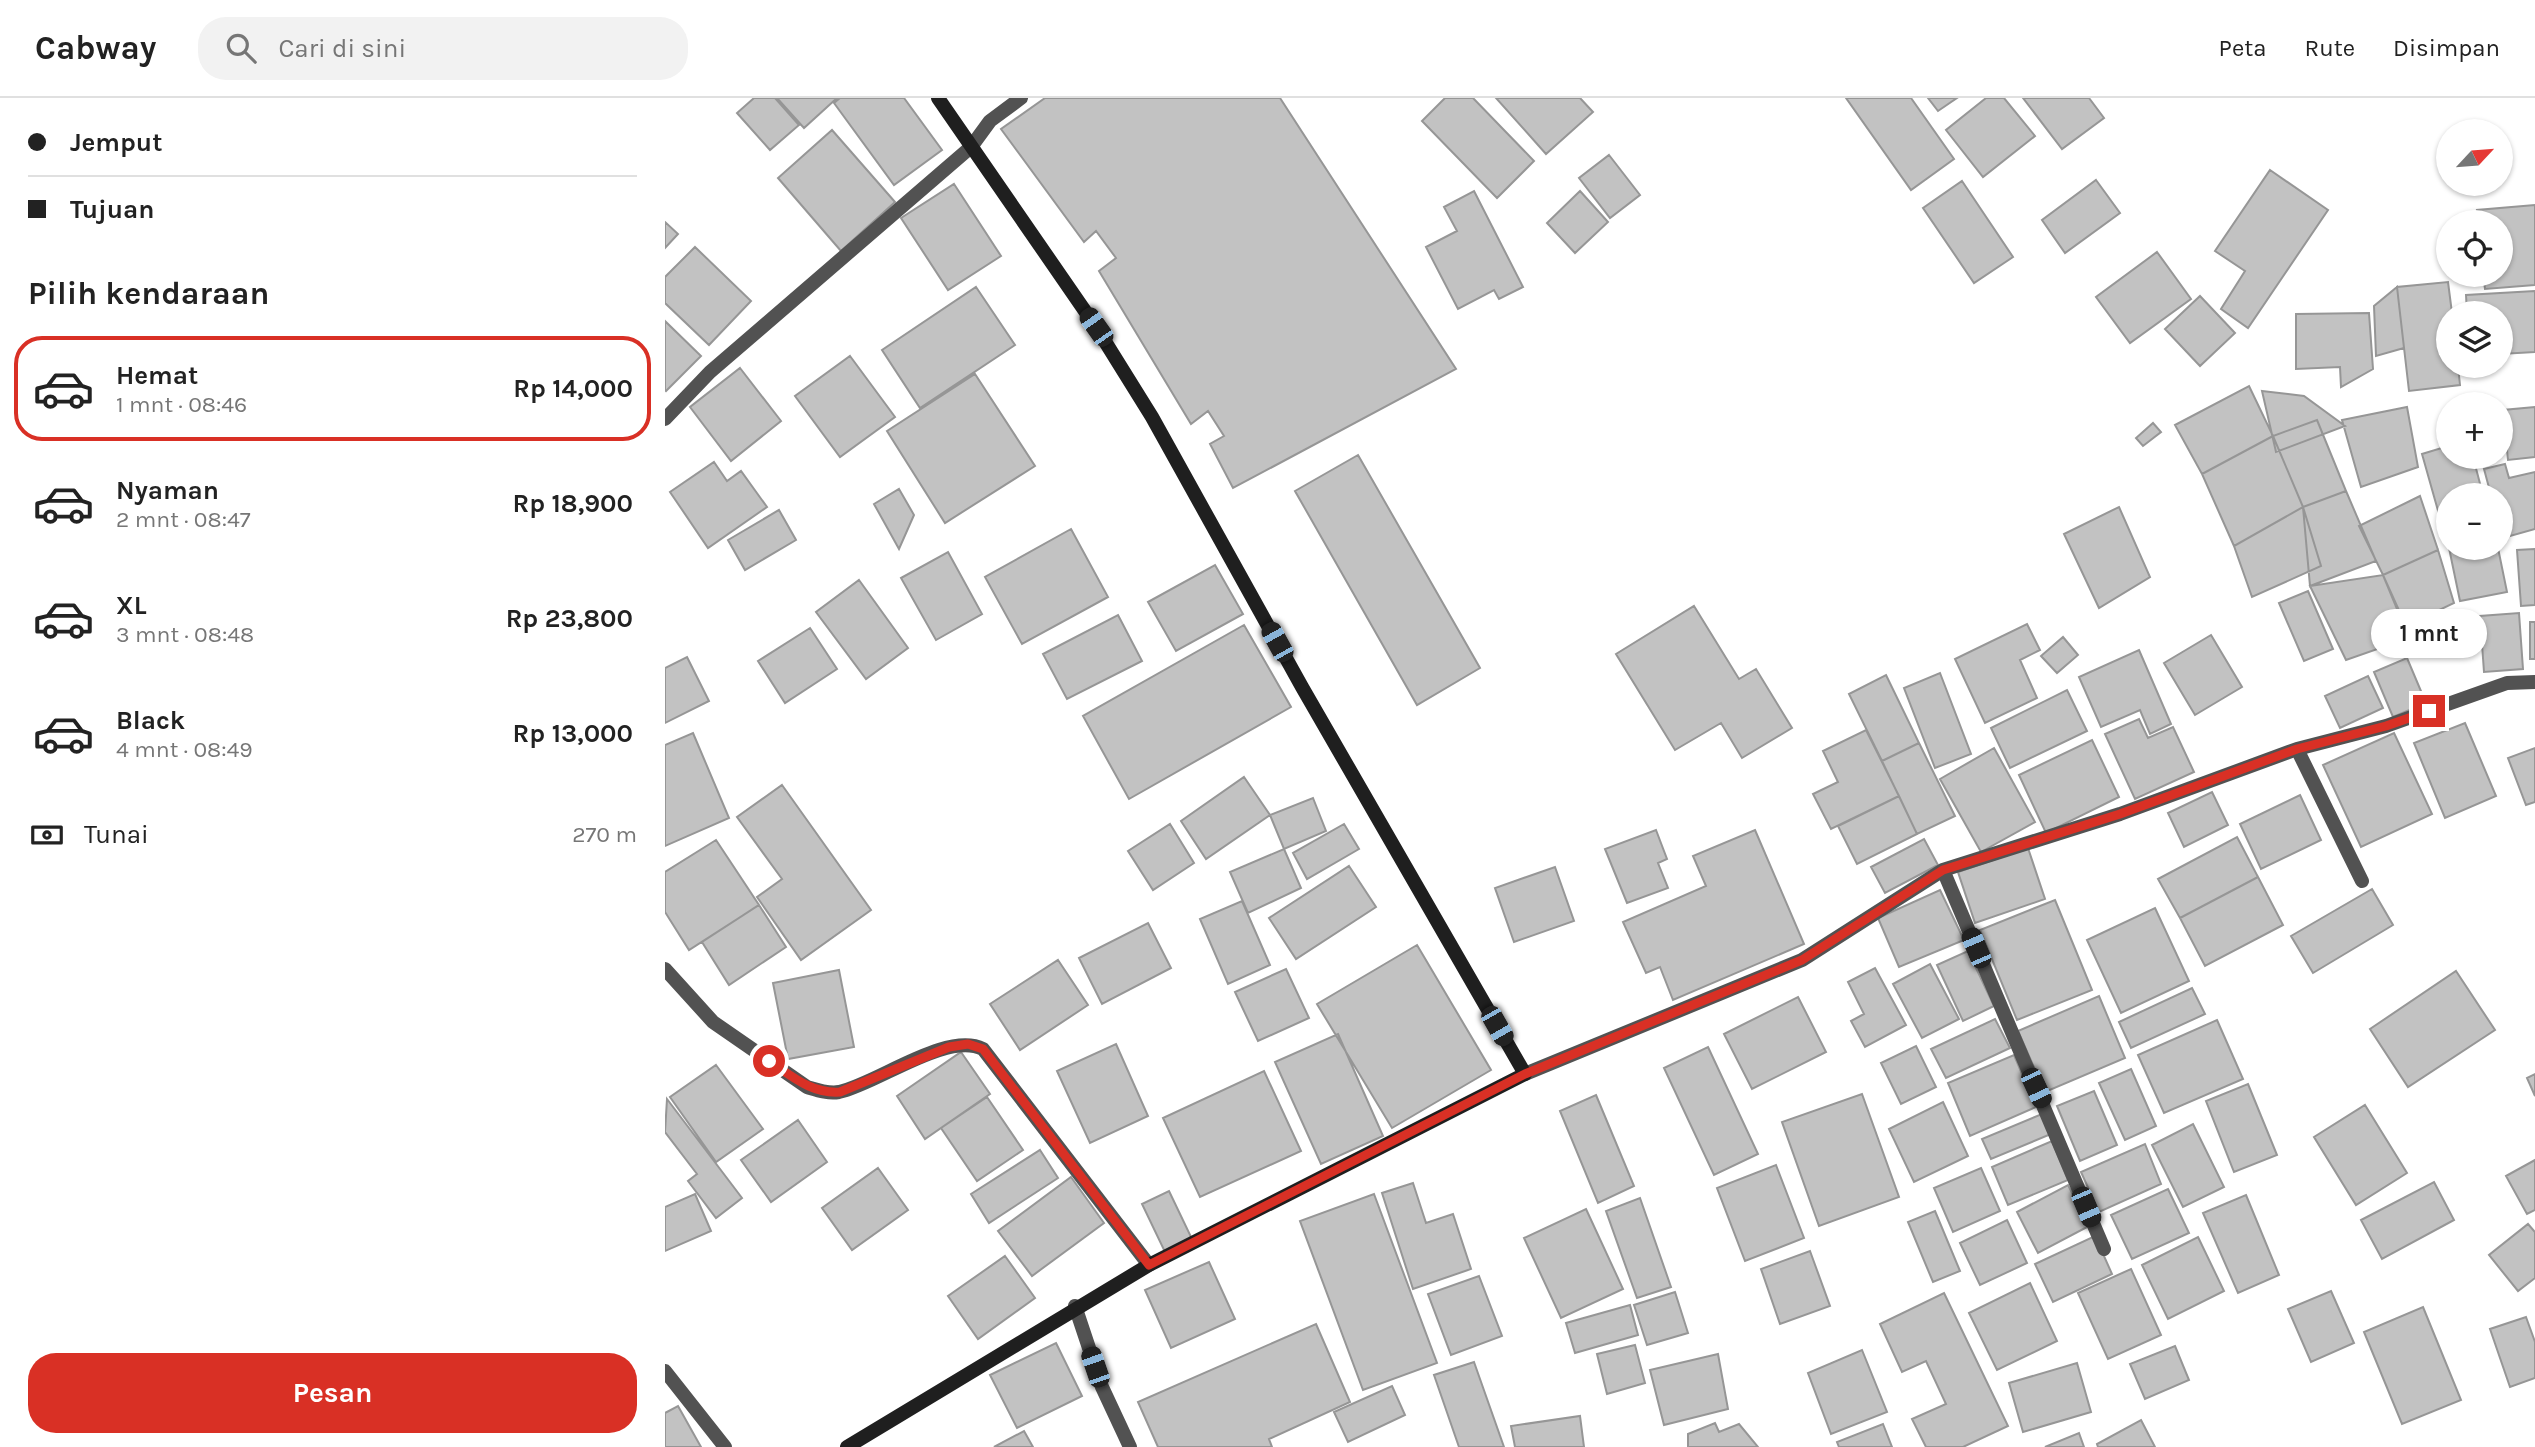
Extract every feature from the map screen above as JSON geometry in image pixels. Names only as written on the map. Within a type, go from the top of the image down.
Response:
[{"type":"street","points":[[938,98],[1096,327],[1151,417],[1302,687],[1525,1074]]},
{"type":"street","points":[[665,419],[710,372],[971,147],[990,121],[1021,98]]},
{"type":"street","points":[[846,1447],[1075,1306],[1149,1265],[1525,1074],[1802,960],[1943,870],[2120,814],[2297,749],[2386,726],[2507,683],[2535,681]]},
{"type":"street","points":[[2297,749],[2362,881]]},
{"type":"street","points":[[1943,870],[2104,1249]]},
{"type":"street","points":[[665,969],[713,1022],[807,1087],[840,1092],[949,1047],[968,1044],[983,1049],[1149,1265]]},
{"type":"street","points":[[1075,1306],[1103,1387],[1130,1447]]},
{"type":"street","points":[[665,1371],[725,1447]]},
{"type":"building","points":[[754,98],[775,98],[799,125],[770,150],[737,113]]},
{"type":"building","points":[[777,98],[837,98],[804,128]]},
{"type":"building","points":[[840,98],[904,98],[942,150],[894,185],[834,103]]},
{"type":"building","points":[[1045,98],[1280,98],[1456,369],[1233,488],[1210,444],[1224,436],[1208,411],[1191,424],[1099,271],[1116,258],[1096,231],[1084,242],[1001,129]]},
{"type":"building","points":[[1445,98],[1473,98],[1534,161],[1497,198],[1422,121]]},
{"type":"building","points":[[1496,98],[1580,98],[1593,112],[1546,154]]},
{"type":"building","points":[[1846,98],[1911,98],[1954,159],[1911,190]]},
{"type":"building","points":[[1928,98],[1957,98],[1938,111]]},
{"type":"building","points":[[1986,98],[2004,98],[2035,136],[1983,177],[1946,130]]},
{"type":"building","points":[[2023,98],[2089,98],[2104,118],[2062,149]]},
{"type":"building","points":[[832,130],[895,202],[841,251],[778,178]]},
{"type":"building","points":[[1609,155],[1640,195],[1610,218],[1579,178]]},
{"type":"building","points":[[2270,170],[2328,210],[2248,328],[2221,309],[2245,271],[2215,251]]},
{"type":"building","points":[[2096,180],[2120,213],[2065,253],[2042,220]]},
{"type":"building","points":[[1962,181],[2013,257],[1974,283],[1923,208]]},
{"type":"building","points":[[954,184],[1001,256],[948,290],[901,218]]},
{"type":"building","points":[[1474,191],[1523,287],[1499,299],[1494,290],[1458,309],[1426,247],[1457,231],[1444,207]]},
{"type":"building","points":[[1580,191],[1608,222],[1575,253],[1547,223]]},
{"type":"building","points":[[2535,205],[2535,285],[2513,287],[2513,210],[2477,210]]},
{"type":"building","points":[[665,222],[678,234],[665,248]]},
{"type":"building","points":[[695,247],[751,301],[709,345],[665,303],[665,277]]},
{"type":"building","points":[[2157,252],[2191,299],[2130,343],[2096,297]]},
{"type":"building","points":[[2436,283],[2436,287],[2449,287],[2450,301],[2436,301],[2436,378],[2459,378],[2460,385],[2409,391],[2397,287]]},
{"type":"building","points":[[976,287],[1015,345],[920,408],[882,350]]},
{"type":"building","points":[[2397,287],[2404,348],[2376,356],[2374,306]]},
{"type":"building","points":[[2535,291],[2535,352],[2513,353],[2513,301],[2466,301],[2466,295]]},
{"type":"building","points":[[2200,296],[2235,333],[2200,366],[2165,329]]},
{"type":"building","points":[[2369,313],[2373,369],[2341,387],[2340,367],[2296,369],[2296,314]]},
{"type":"building","points":[[665,321],[701,356],[666,391],[665,390]]},
{"type":"building","points":[[850,356],[895,417],[840,457],[795,396]]},
{"type":"building","points":[[740,368],[781,421],[731,461],[690,407]]},
{"type":"building","points":[[975,374],[1035,466],[945,523],[887,431]]},
{"type":"building","points":[[2249,386],[2273,436],[2202,474],[2175,425]]},
{"type":"building","points":[[2262,391],[2304,396],[2345,426],[2276,452]]},
{"type":"building","points":[[2407,407],[2418,467],[2361,487],[2342,420]]},
{"type":"building","points":[[2535,407],[2535,457],[2513,459],[2513,409]]},
{"type":"building","points":[[2317,420],[2346,491],[2303,507],[2273,436]]},
{"type":"building","points":[[2153,423],[2161,432],[2143,446],[2136,438]]},
{"type":"building","points":[[2273,436],[2303,507],[2234,546],[2202,474]]},
{"type":"building","points":[[2436,450],[2436,469],[2476,469],[2480,483],[2436,483],[2436,504],[2422,454]]},
{"type":"building","points":[[1358,455],[1480,668],[1417,705],[1295,491]]},
{"type":"building","points":[[714,462],[727,481],[741,471],[767,507],[708,548],[670,492]]},
{"type":"building","points":[[2484,469],[2506,469],[2509,478],[2535,472],[2535,529],[2513,535],[2513,483],[2488,483]]},
{"type":"building","points":[[899,489],[914,515],[899,549],[874,504]]},
{"type":"building","points":[[2346,491],[2376,561],[2310,586],[2303,507]]},
{"type":"building","points":[[2420,496],[2436,551],[2383,575],[2359,526]]},
{"type":"building","points":[[2119,507],[2150,577],[2099,608],[2064,534]]},
{"type":"building","points":[[2303,507],[2321,566],[2252,597],[2234,546]]},
{"type":"building","points":[[779,510],[796,540],[745,570],[728,540]]},
{"type":"building","points":[[1071,529],[1108,597],[1022,644],[985,577]]},
{"type":"building","points":[[2535,549],[2535,605],[2521,606],[2517,550]]},
{"type":"building","points":[[2436,551],[2436,560],[2441,560],[2454,603],[2406,626],[2383,575]]},
{"type":"building","points":[[948,552],[982,614],[936,640],[901,578]]},
{"type":"building","points":[[2451,560],[2500,560],[2507,592],[2460,601]]},
{"type":"building","points":[[1215,565],[1243,614],[1176,651],[1148,602]]},
{"type":"building","points":[[2383,575],[2409,638],[2346,660],[2310,586]]},
{"type":"building","points":[[859,580],[908,648],[866,679],[816,612]]},
{"type":"building","points":[[2308,591],[2333,649],[2304,661],[2279,603]]},
{"type":"building","points":[[1694,606],[1739,679],[1756,669],[1792,728],[1742,758],[1721,723],[1675,750],[1616,654]]},
{"type":"building","points":[[2519,613],[2523,669],[2484,672],[2480,616]]},
{"type":"building","points":[[1118,615],[1142,661],[1067,699],[1043,654]]},
{"type":"building","points":[[2530,622],[2535,622],[2535,659],[2530,659]]},
{"type":"building","points":[[2027,624],[2040,650],[2020,660],[2037,698],[1985,723],[1955,659]]},
{"type":"building","points":[[1244,625],[1291,707],[1129,799],[1083,716]]},
{"type":"building","points":[[810,628],[837,669],[785,703],[758,661]]},
{"type":"building","points":[[2211,635],[2242,687],[2195,715],[2164,663]]},
{"type":"building","points":[[2063,637],[2078,655],[2057,673],[2041,656]]},
{"type":"building","points":[[2139,650],[2171,724],[2150,734],[2140,710],[2101,727],[2079,677]]},
{"type":"building","points":[[687,657],[709,701],[665,723],[665,668]]},
{"type":"building","points":[[2407,658],[2426,703],[2393,717],[2374,672]]},
{"type":"building","points":[[1940,673],[1971,754],[1935,768],[1904,688]]},
{"type":"building","points":[[1886,675],[1919,743],[1882,761],[1849,694]]},
{"type":"building","points":[[2368,676],[2383,708],[2340,728],[2325,696]]},
{"type":"building","points":[[2067,690],[2087,731],[2010,768],[1991,728]]},
{"type":"building","points":[[2139,719],[2148,738],[2173,727],[2194,772],[2135,799],[2105,734]]},
{"type":"building","points":[[2465,723],[2496,796],[2445,818],[2414,743]]},
{"type":"building","points":[[1866,730],[1899,796],[1831,829],[1813,794],[1838,782],[1823,751]]},
{"type":"building","points":[[693,733],[729,818],[665,846],[665,745]]},
{"type":"building","points":[[2394,733],[2432,814],[2361,847],[2323,765]]},
{"type":"building","points":[[2092,740],[2119,797],[2046,833],[2019,775]]},
{"type":"building","points":[[1919,743],[1955,816],[1917,834],[1882,761]]},
{"type":"building","points":[[1994,748],[2035,822],[1981,852],[1940,779]]},
{"type":"building","points":[[2535,748],[2535,802],[2526,805],[2508,758]]},
{"type":"building","points":[[1244,777],[1270,815],[1206,859],[1181,821]]},
{"type":"building","points":[[782,785],[871,910],[801,960],[757,897],[782,879],[737,817]]},
{"type":"building","points":[[2212,792],[2228,825],[2184,847],[2168,813]]},
{"type":"building","points":[[2300,795],[2321,840],[2261,869],[2240,824]]},
{"type":"building","points":[[1899,796],[1917,834],[1857,864],[1838,826]]},
{"type":"building","points":[[1313,798],[1326,831],[1284,849],[1270,815]]},
{"type":"building","points":[[1170,824],[1194,863],[1153,890],[1128,851]]},
{"type":"building","points":[[1344,824],[1359,849],[1307,879],[1293,853]]},
{"type":"building","points":[[1656,830],[1667,859],[1658,863],[1668,888],[1627,903],[1605,849]]},
{"type":"building","points":[[1755,830],[1804,944],[1673,1000],[1660,967],[1646,973],[1623,922],[1706,886],[1693,856]]},
{"type":"building","points":[[2237,837],[2258,877],[2180,918],[2158,879]]},
{"type":"building","points":[[1924,839],[1938,865],[1885,893],[1871,867]]},
{"type":"building","points":[[716,840],[759,905],[689,950],[665,912],[665,872]]},
{"type":"building","points":[[2028,848],[2045,899],[1975,923],[1958,872]]},
{"type":"building","points":[[1284,849],[1301,888],[1248,913],[1230,872]]},
{"type":"building","points":[[1349,866],[1376,907],[1296,959],[1269,918]]},
{"type":"building","points":[[1555,867],[1574,921],[1514,942],[1495,888]]},
{"type":"building","points":[[2258,877],[2283,925],[2205,966],[2180,918]]},
{"type":"building","points":[[2372,889],[2393,925],[2313,973],[2291,936]]},
{"type":"building","points":[[1940,890],[1964,940],[1899,967],[1878,918]]},
{"type":"building","points":[[2055,900],[2092,990],[2017,1020],[1980,930]]},
{"type":"building","points":[[1242,901],[1270,965],[1228,984],[1200,919]]},
{"type":"building","points":[[759,905],[786,947],[729,985],[702,942]]},
{"type":"building","points":[[2155,908],[2189,981],[2121,1013],[2087,940]]},
{"type":"building","points":[[1148,923],[1171,968],[1102,1004],[1079,958]]},
{"type":"building","points":[[1417,945],[1491,1070],[1392,1128],[1317,1004]]},
{"type":"building","points":[[1968,951],[1994,1006],[1963,1021],[1937,965]]},
{"type":"building","points":[[1058,960],[1088,1005],[1020,1050],[990,1004]]},
{"type":"building","points":[[1930,964],[1959,1019],[1922,1038],[1893,984]]},
{"type":"building","points":[[1875,968],[1906,1025],[1865,1047],[1851,1021],[1864,1014],[1848,982]]},
{"type":"building","points":[[1286,969],[1309,1018],[1258,1041],[1235,992]]},
{"type":"building","points":[[839,970],[854,1047],[788,1059],[773,983]]},
{"type":"building","points":[[2456,971],[2495,1030],[2408,1087],[2370,1029]]},
{"type":"building","points":[[2192,988],[2205,1014],[2131,1048],[2119,1022]]},
{"type":"building","points":[[2099,996],[2125,1058],[2045,1092],[2018,1031]]},
{"type":"building","points":[[1798,997],[1826,1052],[1752,1089],[1724,1034]]},
{"type":"building","points":[[1995,1019],[2010,1048],[1946,1078],[1931,1049]]},
{"type":"building","points":[[2217,1020],[2243,1079],[2164,1113],[2138,1055]]},
{"type":"building","points":[[1338,1034],[1383,1136],[1321,1164],[1275,1062]]},
{"type":"building","points":[[1116,1044],[1148,1116],[1090,1143],[1057,1071]]},
{"type":"building","points":[[1916,1046],[1936,1087],[1901,1104],[1881,1063]]},
{"type":"building","points":[[1708,1047],[1758,1154],[1714,1175],[1664,1068]]},
{"type":"building","points":[[961,1052],[990,1094],[925,1139],[897,1096]]},
{"type":"building","points":[[2014,1055],[2036,1107],[1970,1136],[1948,1083]]},
{"type":"building","points":[[716,1065],[763,1129],[716,1162],[670,1097]]},
{"type":"building","points":[[2131,1069],[2156,1126],[2125,1140],[2099,1083]]},
{"type":"building","points":[[1264,1071],[1301,1151],[1200,1197],[1163,1118]]},
{"type":"building","points":[[2535,1074],[2535,1096],[2527,1078]]},
{"type":"building","points":[[2248,1084],[2277,1155],[2234,1172],[2206,1101]]},
{"type":"building","points":[[2094,1091],[2117,1145],[2080,1161],[2057,1106]]},
{"type":"building","points":[[1862,1094],[1899,1197],[1819,1226],[1782,1122]]},
{"type":"building","points":[[1596,1095],[1634,1186],[1598,1203],[1560,1111]]},
{"type":"building","points":[[987,1097],[1023,1150],[977,1181],[941,1128]]},
{"type":"building","points":[[667,1099],[742,1198],[716,1218],[688,1181],[697,1174],[665,1132]]},
{"type":"building","points":[[1943,1102],[1968,1156],[1914,1182],[1889,1129]]},
{"type":"building","points":[[2365,1105],[2407,1173],[2356,1205],[2314,1137]]},
{"type":"building","points":[[2042,1114],[2051,1134],[1991,1159],[1982,1139]]},
{"type":"building","points":[[798,1120],[827,1162],[771,1202],[741,1160]]},
{"type":"building","points":[[2193,1124],[2224,1187],[2183,1207],[2152,1145]]},
{"type":"building","points":[[2052,1141],[2068,1180],[2008,1205],[1992,1167]]},
{"type":"building","points":[[2145,1144],[2161,1184],[2099,1212],[2081,1172]]},
{"type":"building","points":[[1040,1150],[1058,1178],[989,1223],[971,1194]]},
{"type":"building","points":[[2535,1160],[2535,1210],[2527,1214],[2506,1176]]},
{"type":"building","points":[[1776,1165],[1804,1238],[1745,1261],[1717,1188]]},
{"type":"building","points":[[878,1168],[908,1210],[852,1250],[822,1208]]},
{"type":"building","points":[[1981,1168],[2000,1211],[1953,1232],[1934,1188]]},
{"type":"building","points":[[1071,1177],[1104,1223],[1032,1276],[998,1231]]},
{"type":"building","points":[[2434,1182],[2454,1220],[2382,1259],[2361,1220]]},
{"type":"building","points":[[1413,1183],[1426,1223],[1453,1214],[1471,1269],[1413,1289],[1382,1193]]},
{"type":"building","points":[[2068,1185],[2089,1226],[2038,1253],[2017,1212]]},
{"type":"building","points":[[2168,1189],[2189,1233],[2132,1259],[2111,1215]]},
{"type":"building","points":[[1169,1191],[1192,1239],[1165,1252],[1142,1204]]},
{"type":"building","points":[[695,1194],[711,1231],[665,1251],[665,1207]]},
{"type":"building","points":[[1374,1194],[1437,1363],[1363,1390],[1300,1221]]},
{"type":"building","points":[[2246,1195],[2279,1275],[2238,1293],[2203,1213]]},
{"type":"building","points":[[1640,1198],[1671,1287],[1637,1298],[1606,1211]]},
{"type":"building","points":[[1586,1209],[1623,1289],[1561,1318],[1524,1238]]},
{"type":"building","points":[[1935,1211],[1960,1271],[1933,1282],[1908,1222]]},
{"type":"building","points":[[2007,1220],[2027,1263],[1980,1285],[1960,1243]]},
{"type":"building","points":[[2528,1224],[2535,1232],[2535,1278],[2518,1291],[2489,1255]]},
{"type":"building","points":[[2095,1236],[2112,1274],[2053,1302],[2035,1264]]},
{"type":"building","points":[[2198,1237],[2224,1291],[2168,1319],[2142,1265]]},
{"type":"building","points":[[1810,1251],[1830,1306],[1780,1324],[1761,1269]]},
{"type":"building","points":[[1005,1256],[1035,1298],[978,1339],[948,1296]]},
{"type":"building","points":[[1209,1262],[1235,1319],[1171,1348],[1145,1290]]},
{"type":"building","points":[[2131,1269],[2161,1335],[2108,1359],[2078,1293]]},
{"type":"building","points":[[1479,1276],[1502,1336],[1451,1355],[1428,1294]]},
{"type":"building","points":[[2030,1283],[2057,1341],[1997,1370],[1969,1313]]},
{"type":"building","points":[[2331,1291],[2354,1343],[2311,1362],[2288,1309]]},
{"type":"building","points":[[1675,1292],[1688,1333],[1647,1345],[1634,1305]]},
{"type":"building","points":[[1944,1293],[2008,1426],[1963,1447],[1926,1447],[1912,1419],[1946,1404],[1926,1361],[1902,1372],[1880,1324]]},
{"type":"building","points":[[1630,1305],[1638,1335],[1575,1353],[1566,1323]]},
{"type":"building","points":[[2423,1307],[2461,1400],[2402,1424],[2364,1332]]},
{"type":"building","points":[[2526,1317],[2535,1342],[2535,1378],[2510,1387],[2490,1329]]},
{"type":"building","points":[[1316,1324],[1350,1402],[1269,1439],[1272,1447],[1158,1447],[1138,1402]]},
{"type":"building","points":[[1056,1343],[1082,1396],[1017,1428],[990,1375]]},
{"type":"building","points":[[1635,1345],[1645,1383],[1607,1394],[1597,1354]]},
{"type":"building","points":[[2175,1346],[2189,1380],[2145,1399],[2130,1364]]},
{"type":"building","points":[[1862,1350],[1887,1412],[1831,1434],[1808,1373]]},
{"type":"building","points":[[1718,1354],[1728,1409],[1664,1425],[1650,1370]]},
{"type":"building","points":[[1474,1362],[1504,1447],[1459,1447],[1434,1375]]},
{"type":"building","points":[[2077,1363],[2091,1412],[2023,1432],[2009,1383]]},
{"type":"building","points":[[1392,1386],[1405,1415],[1348,1442],[1334,1412]]},
{"type":"building","points":[[678,1406],[701,1447],[665,1447],[665,1413]]},
{"type":"building","points":[[1580,1416],[1584,1447],[1515,1447],[1511,1426]]},
{"type":"building","points":[[2141,1420],[2155,1447],[2098,1447],[2097,1444]]},
{"type":"building","points":[[1715,1423],[1719,1432],[1739,1424],[1758,1447],[1688,1447],[1688,1434]]},
{"type":"building","points":[[1883,1424],[1892,1447],[1839,1447],[1837,1442]]},
{"type":"building","points":[[1024,1431],[1033,1447],[994,1447]]},
{"type":"building","points":[[2079,1433],[2084,1447],[2045,1447]]},
{"type":"route","points":[[769,1061],[807,1087],[829,1093],[840,1092],[959,1044],[983,1049],[1149,1265],[1525,1074],[1802,960],[1943,870],[2120,814],[2297,749],[2386,726],[2429,711]]}]
